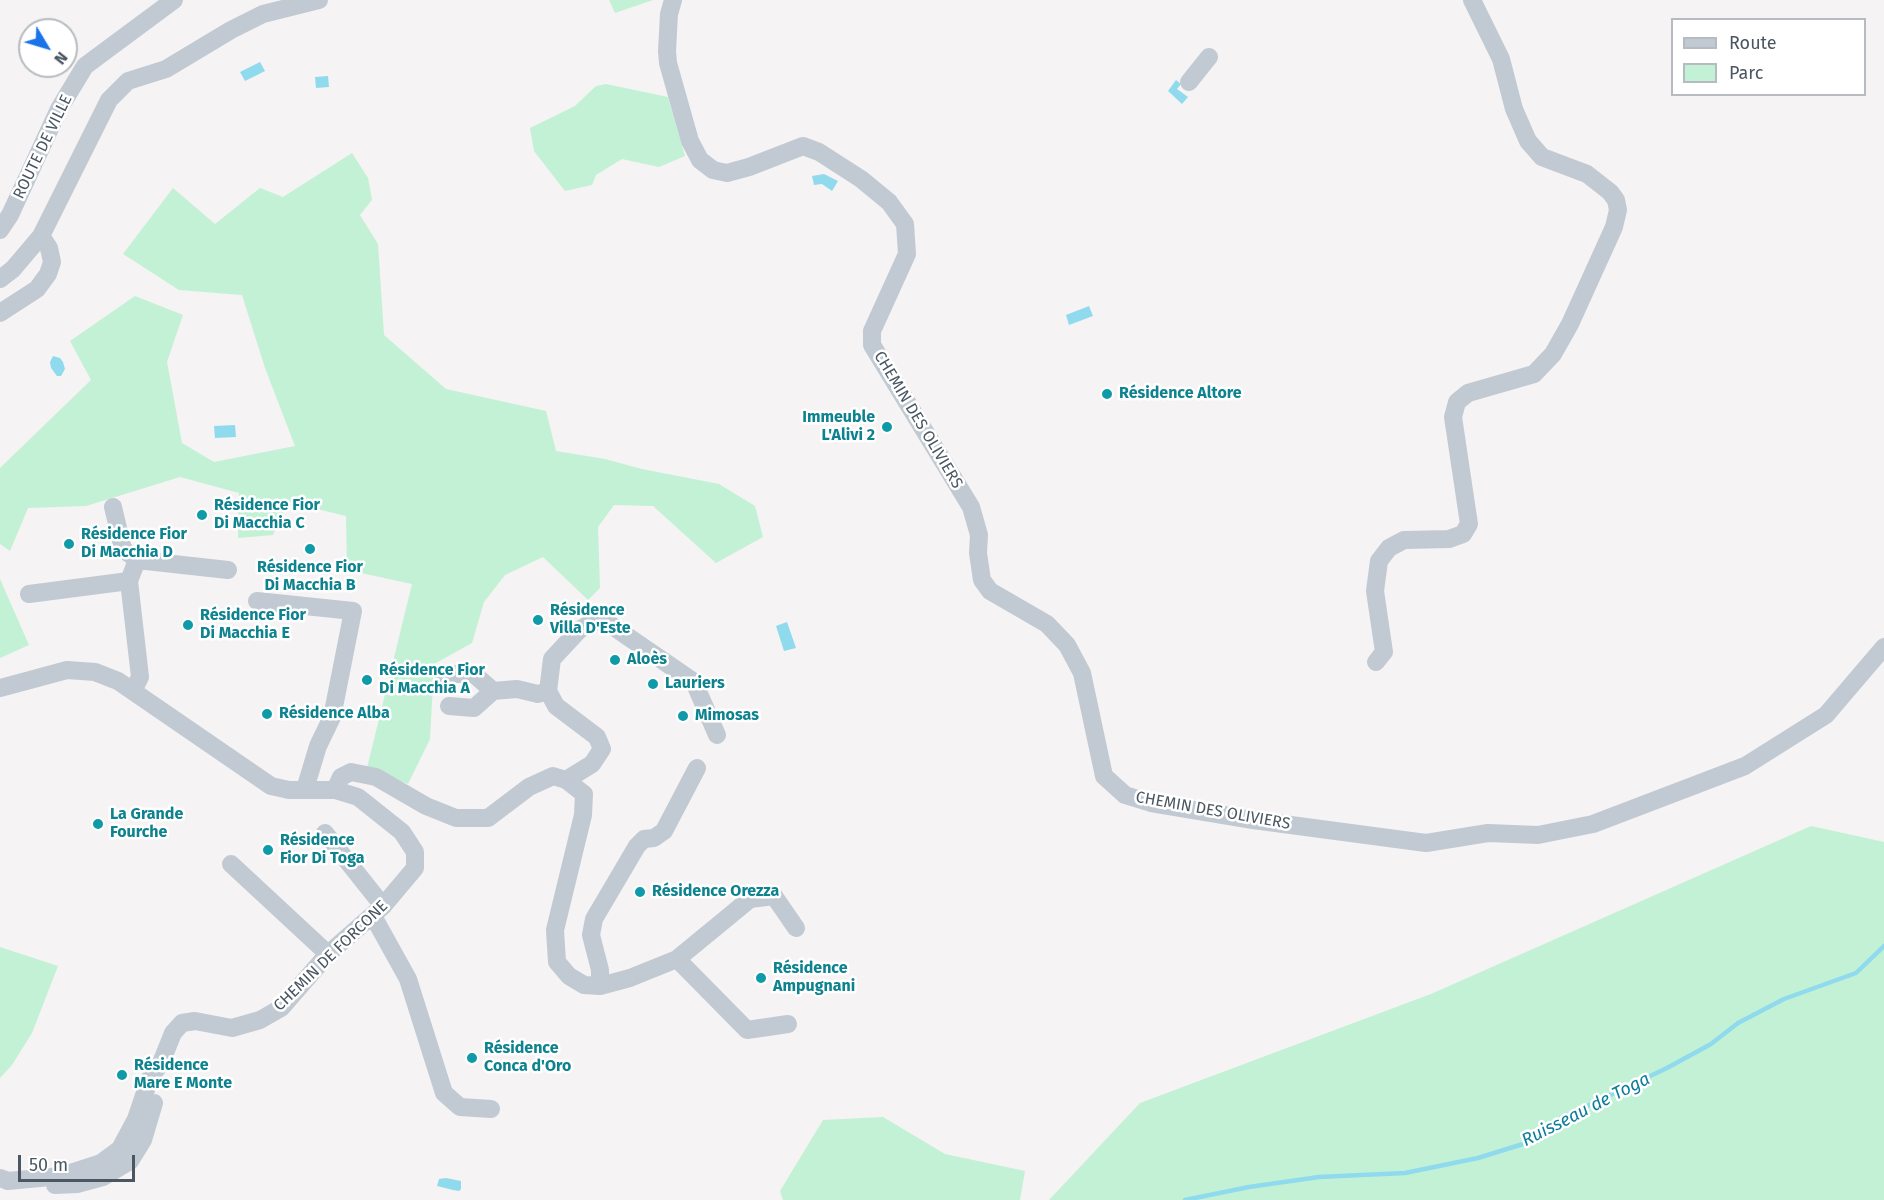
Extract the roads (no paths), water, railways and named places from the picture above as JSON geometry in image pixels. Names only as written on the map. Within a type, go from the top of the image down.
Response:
[{"type":"street","name":"ROUTE DE VILLE","points":[[0,230],[10,215],[59,109],[85,66],[174,0]]},
{"type":"street","points":[[0,279],[13,269],[41,236],[109,100],[128,81],[166,69],[231,30],[263,14],[319,0]]},
{"type":"street","name":"CHEMIN DES OLIVIERS","points":[[673,0],[669,14],[668,63],[690,141],[700,160],[712,170],[727,173],[803,146],[819,152],[861,178],[889,202],[905,224],[907,254],[872,331],[873,345],[971,507],[979,535],[981,580],[990,591],[1047,624],[1067,645],[1082,673],[1104,776],[1125,795],[1151,803],[1242,818],[1426,843],[1488,833],[1538,836],[1593,824],[1745,766],[1826,715],[1884,647]]},
{"type":"street","points":[[1377,662],[1384,652],[1375,591],[1380,561],[1389,548],[1404,540],[1449,539],[1463,534],[1469,524],[1453,417],[1457,402],[1468,393],[1534,374],[1553,354],[1570,324],[1614,227],[1618,210],[1616,201],[1610,192],[1587,174],[1542,157],[1528,141],[1514,109],[1501,59],[1472,0]]},
{"type":"street","points":[[1189,82],[1209,57]]},
{"type":"street","points":[[0,313],[37,289],[48,274],[52,262],[49,248],[41,236]]},
{"type":"street","points":[[113,507],[123,549],[137,560],[228,570]]},
{"type":"street","points":[[133,690],[140,677],[129,581],[137,560]]},
{"type":"street","points":[[29,594],[129,581]]},
{"type":"street","points":[[257,601],[353,611],[332,717],[318,746],[305,789]]},
{"type":"street","points":[[567,780],[592,764],[602,749],[597,736],[556,706],[548,692],[552,659],[579,630],[593,622],[605,621],[694,682],[717,735]]},
{"type":"street","name":"CHEMIN DE FORCONE","points":[[0,688],[67,670],[95,672],[118,681],[272,786],[289,790],[334,790],[358,797],[402,832],[415,852],[415,868],[378,911],[328,954],[281,1008],[260,1020],[232,1028],[195,1021],[182,1023],[173,1033],[160,1063],[150,1078],[136,1119],[120,1149],[101,1163],[61,1176],[8,1181],[0,1178]]},
{"type":"street","points":[[442,674],[474,674],[493,691]]},
{"type":"street","points":[[449,706],[474,708],[493,691],[517,689],[538,694],[548,692]]},
{"type":"street","points":[[600,986],[600,970],[591,935],[594,919],[637,846],[645,839],[654,838],[664,831],[697,768]]},
{"type":"street","points":[[334,790],[341,777],[351,772],[376,777],[426,806],[456,818],[488,818],[529,787],[553,776],[567,780],[584,794],[583,815],[555,930],[557,962],[568,976],[584,985],[600,986],[630,978],[677,959],[750,898],[774,896],[796,928]]},
{"type":"street","points":[[325,833],[378,911],[408,979],[444,1093],[460,1107],[491,1109]]},
{"type":"street","points":[[231,864],[328,954]]},
{"type":"street","points":[[677,959],[747,1030],[788,1024]]},
{"type":"street","name":"CHEMIN DE FORCONE","points":[[0,1188],[77,1184],[103,1177],[130,1161],[143,1140],[160,1083],[160,1063]]},
{"type":"water","points":[[260,62],[265,71],[245,81],[240,72]]},
{"type":"water","points":[[328,76],[329,87],[316,88],[315,77]]},
{"type":"water","points":[[1176,80],[1181,84],[1177,89],[1188,97],[1182,104],[1168,91]]},
{"type":"water","points":[[824,174],[838,181],[832,191],[822,184],[814,185],[812,176]]},
{"type":"water","points":[[1089,306],[1093,316],[1069,325],[1066,315]]},
{"type":"water","points":[[53,356],[60,358],[63,362],[65,369],[61,376],[57,376],[51,368],[50,362]]},
{"type":"water","points":[[235,425],[236,437],[215,438],[214,426]]},
{"type":"water","points":[[787,622],[796,648],[784,651],[776,626]]},
{"type":"water","points":[[439,1179],[461,1181],[461,1189],[459,1191],[437,1186]]},
{"type":"waterway","name":"Ruisseau de Toga","points":[[1185,1200],[1249,1187],[1319,1177],[1405,1173],[1478,1158],[1523,1144],[1560,1119],[1667,1068],[1711,1044],[1738,1023],[1784,999],[1856,973],[1884,946]]},
{"type":"place","name":"Résidence Altore","points":[[1107,394]]},
{"type":"place","name":"Immeuble L'Alivi 2","points":[[887,427]]},
{"type":"place","name":"Résidence Fior Di Macchia C","points":[[202,515]]},
{"type":"place","name":"Résidence Fior Di Macchia D","points":[[69,544]]},
{"type":"place","name":"Résidence Fior Di Macchia B","points":[[310,549]]},
{"type":"place","name":"Résidence Villa D'Este","points":[[538,620]]},
{"type":"place","name":"Résidence Fior Di Macchia E","points":[[188,625]]},
{"type":"place","name":"Aloès","points":[[615,660]]},
{"type":"place","name":"Résidence Fior Di Macchia A","points":[[367,680]]},
{"type":"place","name":"Lauriers","points":[[653,684]]},
{"type":"place","name":"Résidence Alba","points":[[267,714]]},
{"type":"place","name":"Mimosas","points":[[683,716]]},
{"type":"place","name":"La Grande Fourche","points":[[98,824]]},
{"type":"place","name":"Résidence Fior Di Toga","points":[[268,850]]},
{"type":"place","name":"Résidence Orezza","points":[[640,892]]},
{"type":"place","name":"Résidence Ampugnani","points":[[761,978]]},
{"type":"place","name":"Résidence Conca d'Oro","points":[[472,1058]]},
{"type":"place","name":"Résidence Mare E Monte","points":[[122,1075]]}]
